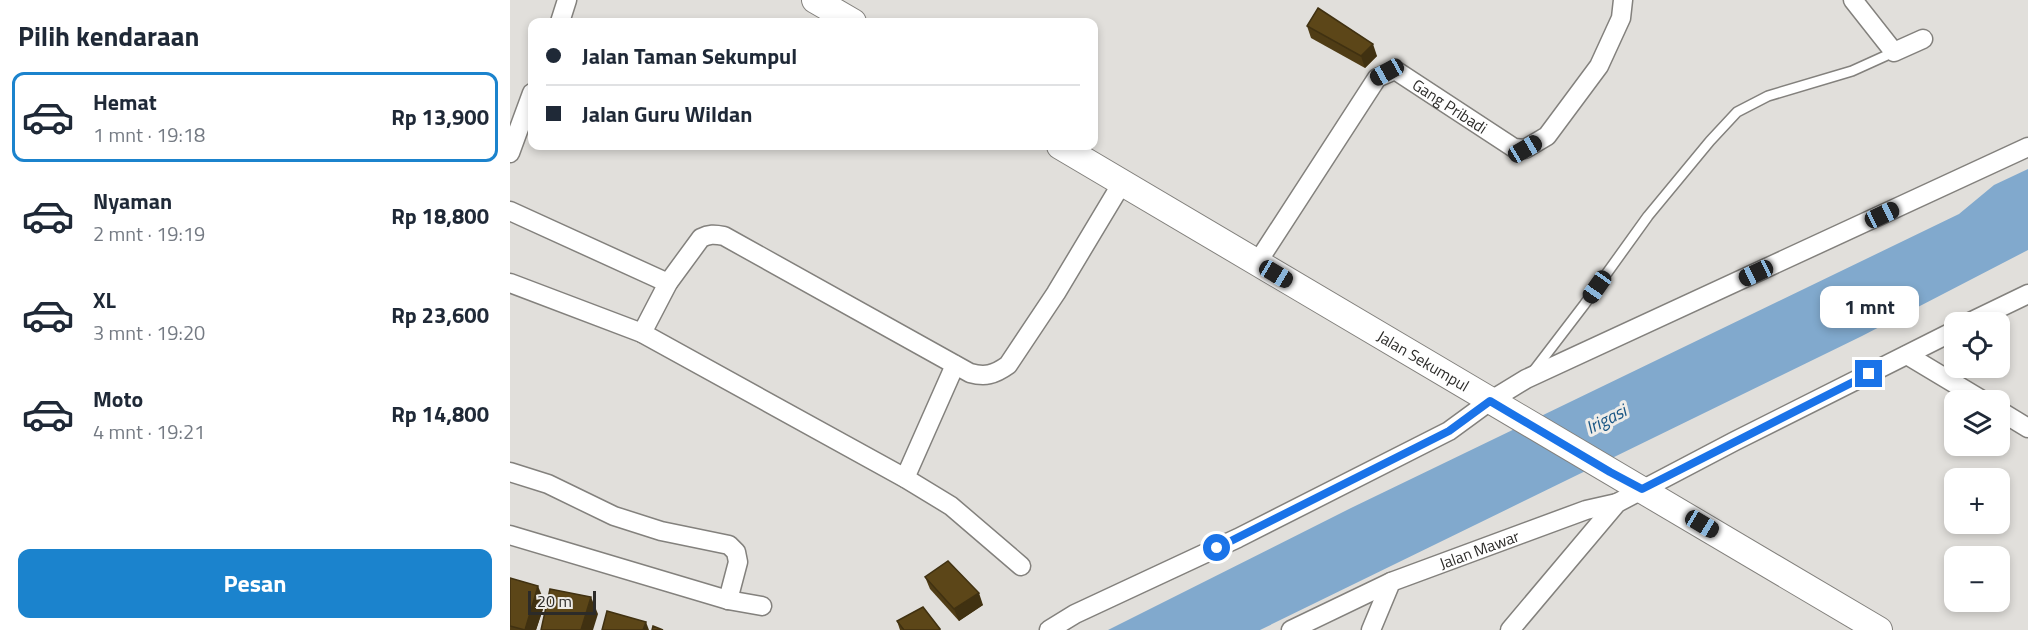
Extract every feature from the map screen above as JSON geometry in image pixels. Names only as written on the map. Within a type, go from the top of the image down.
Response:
[{"type":"main road","points":[[815,0],[846,18]]},
{"type":"main road","name":"Jalan Sekumpul","points":[[1067,150],[1879,630]]},
{"type":"street","points":[[561,18],[567,0]]},
{"type":"street","name":"Gang Pribadi","points":[[1257,262],[1377,78],[1395,70],[1514,148],[1525,149],[1547,136],[1599,66],[1621,18],[1623,0]]},
{"type":"street","points":[[1853,0],[1894,52],[1923,39]]},
{"type":"street","points":[[510,153],[528,104]]},
{"type":"street","points":[[1049,630],[1075,614],[1238,538],[1449,431],[1490,401],[1526,379],[2028,147]]},
{"type":"street","points":[[642,333],[668,283],[701,238],[709,234],[724,236],[970,374],[982,376],[996,374],[1008,365],[1056,293],[1122,183]]},
{"type":"street","points":[[510,211],[668,283]]},
{"type":"street","points":[[510,283],[642,333],[905,478],[951,506],[1021,566]]},
{"type":"street","points":[[1991,312],[2028,294]]},
{"type":"street","points":[[1510,630],[1617,503],[1944,336]]},
{"type":"street","points":[[1907,355],[1965,390]]},
{"type":"street","points":[[905,478],[955,365]]},
{"type":"street","points":[[2010,417],[2028,428]]},
{"type":"street","points":[[510,472],[548,484],[614,516],[661,531],[729,545],[736,552],[738,561],[728,600]]},
{"type":"street","name":"Jalan Mawar","points":[[1291,630],[1391,582],[1576,513],[1617,503]]},
{"type":"street","points":[[510,535],[728,600],[762,606]]},
{"type":"street","points":[[1371,630],[1391,582]]},
{"type":"lane","points":[[1526,379],[1584,305],[1647,216],[1737,112],[1768,96],[1852,71],[1894,52]]},
{"type":"water","name":"Irigasi","points":[[2028,169],[2028,250],[1862,336],[1260,630],[1108,630],[1351,508],[1959,214],[1994,185]]},
{"type":"building","points":[[1318,8],[1373,44],[1361,56],[1307,26]]},
{"type":"building","points":[[948,561],[979,593],[954,609],[925,577]]},
{"type":"building","points":[[510,578],[538,586],[525,630],[510,626]]},
{"type":"building","points":[[550,589],[591,597],[581,630],[541,630]]},
{"type":"building","points":[[923,607],[940,629],[904,630],[897,621]]},
{"type":"building","points":[[607,611],[646,622],[643,630],[602,630]]},
{"type":"route","points":[[1217,548],[1449,431],[1490,401],[1642,489],[1869,374]]}]
